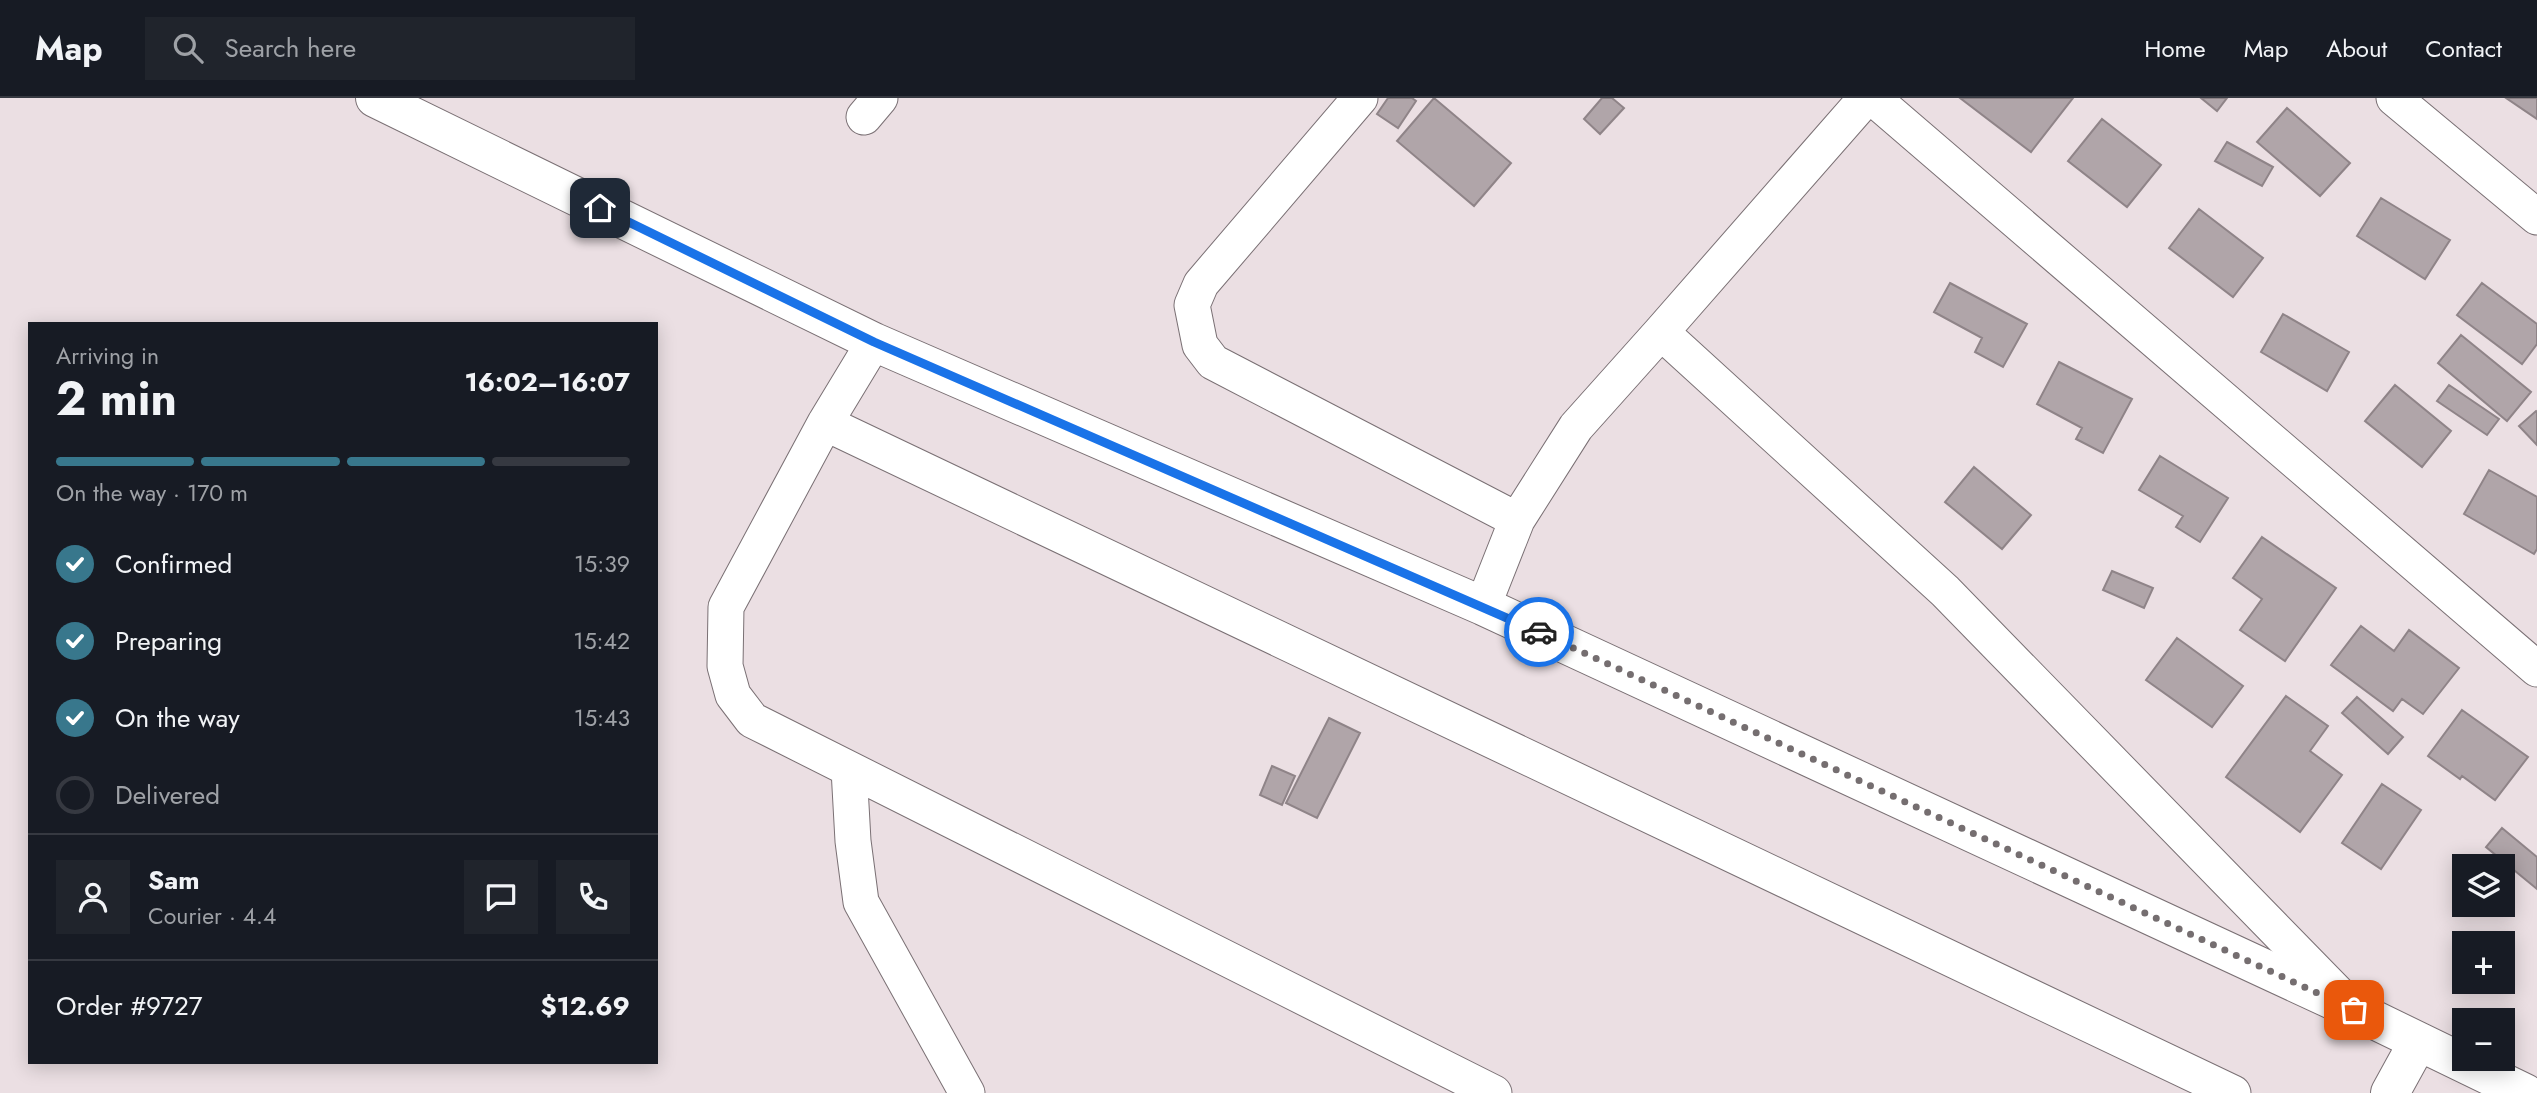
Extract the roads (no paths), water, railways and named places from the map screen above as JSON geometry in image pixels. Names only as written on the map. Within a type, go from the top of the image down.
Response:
[{"type":"street","points":[[375,98],[874,342],[1483,606],[2354,1010],[2525,1093]]},
{"type":"street","points":[[1360,98],[1201,284],[1192,305],[1200,345],[1213,362],[1517,520]]},
{"type":"street","points":[[1483,606],[1517,520],[1576,427],[1866,98]]},
{"type":"street","points":[[1873,98],[2537,669]]},
{"type":"street","points":[[2394,98],[2537,217]]},
{"type":"street","points":[[1661,332],[1945,591],[2354,1010]]},
{"type":"street","points":[[874,342],[825,424],[726,607],[725,666],[733,695],[752,720],[1494,1093]]},
{"type":"street","points":[[825,424],[2233,1093]]},
{"type":"street","points":[[849,769],[853,841],[861,902],[967,1093]]},
{"type":"street","points":[[2390,1093],[2418,1042]]}]
